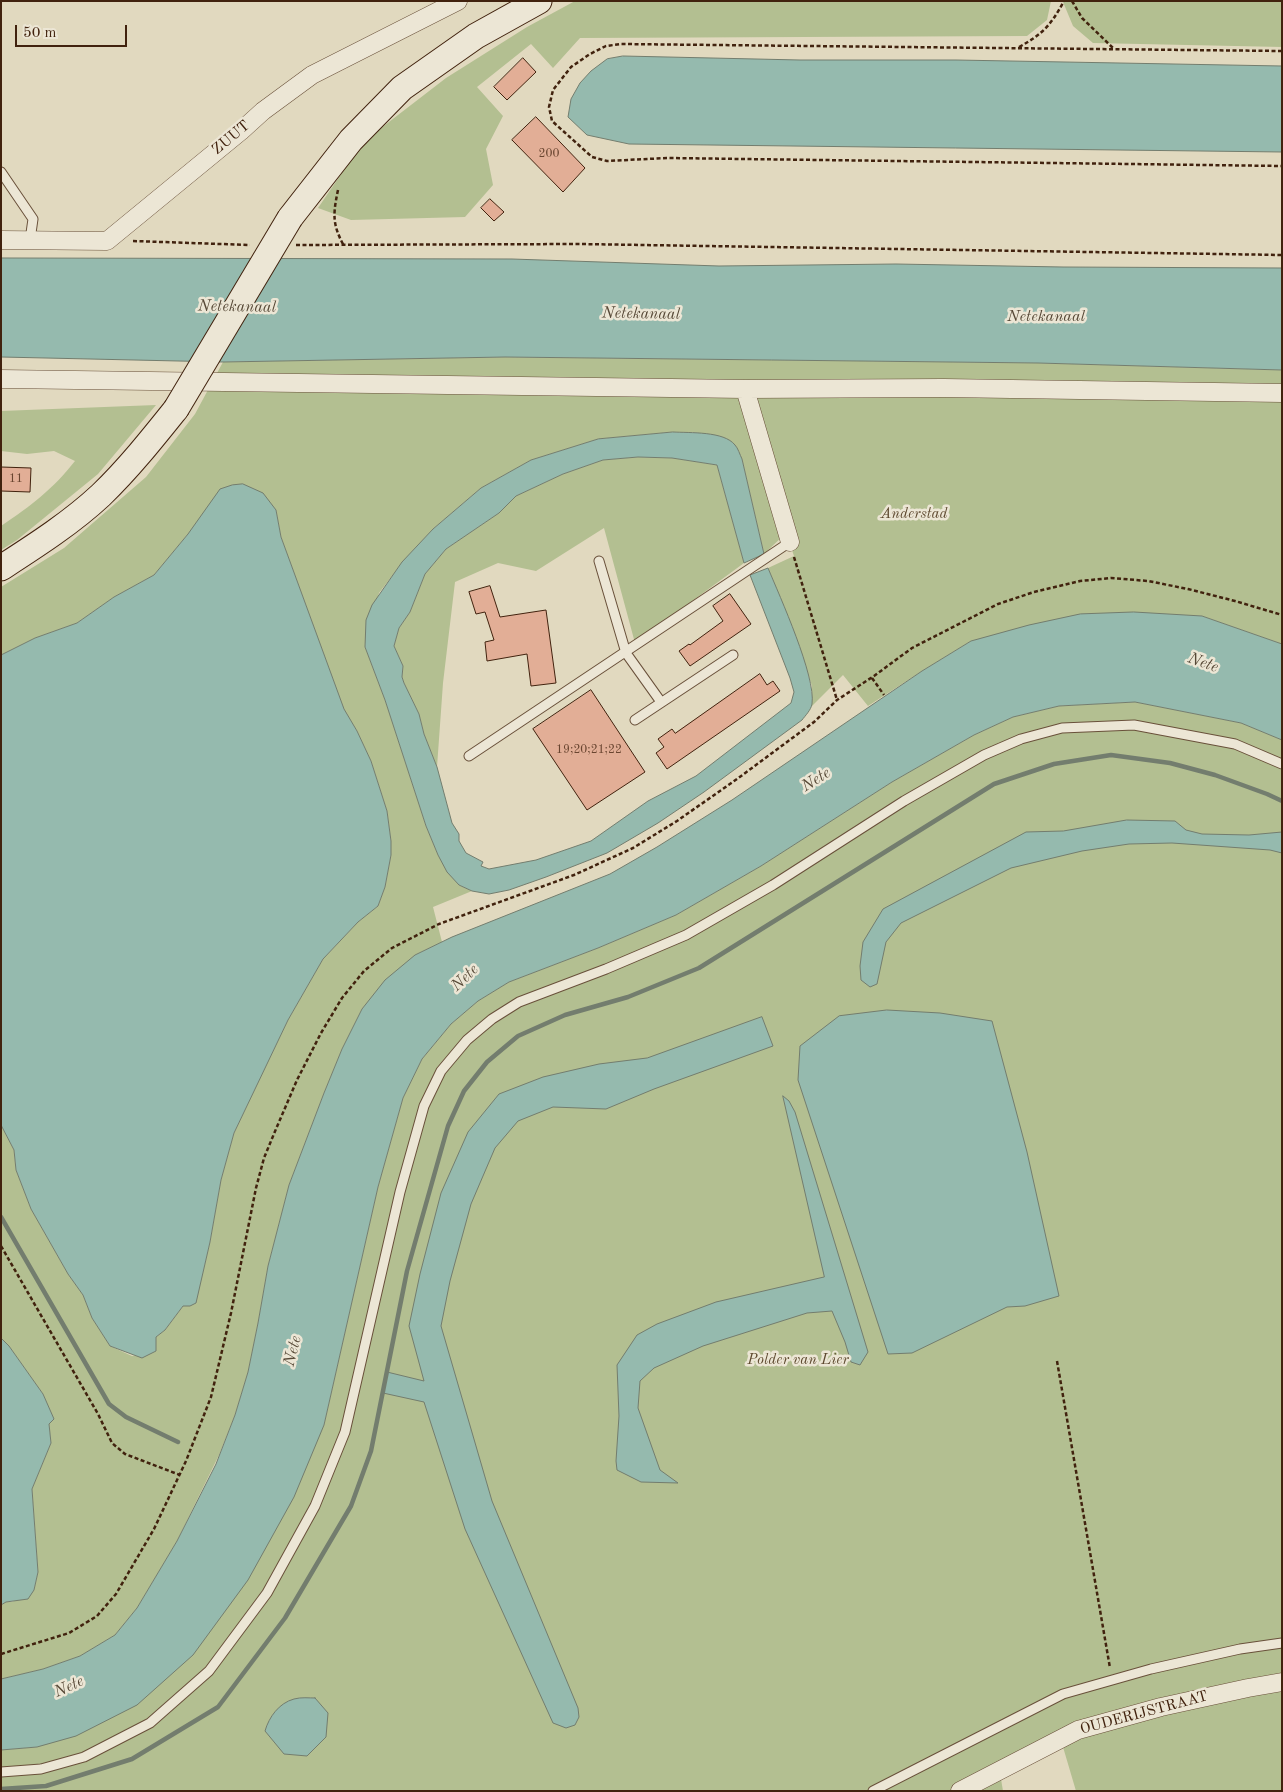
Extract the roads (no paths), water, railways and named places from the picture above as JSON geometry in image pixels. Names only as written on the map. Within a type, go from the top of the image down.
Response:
[{"type":"main road","points":[[1,568],[70,521],[100,496],[134,460],[176,409],[290,218],[351,140],[402,88],[476,36],[539,1]]},
{"type":"street","name":"ZUUT","points":[[30,240],[107,241],[263,111],[312,74],[458,1]]},
{"type":"street","points":[[1,240],[30,240]]},
{"type":"street","points":[[1,379],[745,390],[944,388],[1282,394]]},
{"type":"street","points":[[745,390],[790,542]]},
{"type":"street","name":"OUDERIJSTRAAT","points":[[960,1791],[1078,1730],[1161,1707],[1282,1682]]},
{"type":"lane","points":[[1,172],[33,219],[30,240]]},
{"type":"lane","points":[[469,756],[790,542]]},
{"type":"lane","points":[[599,561],[626,653],[661,702]]},
{"type":"lane","points":[[634,720],[733,655]]},
{"type":"lane","points":[[1,1772],[41,1769],[84,1757],[150,1723],[210,1670],[267,1593],[315,1506],[345,1432],[400,1192],[424,1106],[441,1071],[467,1040],[492,1019],[519,1002],[606,969],[686,935],[773,885],[904,801],[984,755],[1021,739],[1062,728],[1134,725],[1235,744],[1282,764]]},
{"type":"lane","points":[[873,1791],[1063,1694],[1112,1679],[1200,1658],[1282,1643]]},
{"type":"water","points":[[623,56],[1282,66],[1282,152],[629,144],[587,135],[568,117],[571,99],[580,83],[591,71],[607,59]]},
{"type":"water","name":"Netekanaal","points":[[1,258],[512,259],[719,266],[896,264],[1282,268],[1282,370],[1038,363],[505,357],[223,362],[1,357]]},
{"type":"water","points":[[673,432],[715,435],[730,440],[736,446],[742,459],[764,554],[744,563],[717,465],[672,458],[638,457],[603,460],[563,474],[516,496],[499,513],[446,549],[425,574],[410,612],[399,628],[394,646],[403,666],[402,677],[404,683],[419,714],[424,734],[437,767],[452,823],[459,834],[459,841],[466,853],[483,862],[481,866],[489,869],[536,860],[591,841],[648,801],[696,776],[791,703],[794,692],[790,678],[750,575],[768,568],[803,656],[812,691],[812,704],[802,720],[704,792],[658,823],[607,853],[509,890],[489,894],[472,891],[459,885],[447,872],[426,826],[385,700],[365,647],[366,620],[372,605],[402,562],[433,529],[481,488],[531,460],[598,439]]},
{"type":"water","points":[[243,484],[263,493],[276,510],[281,537],[344,709],[371,761],[387,811],[391,855],[385,887],[378,906],[358,922],[323,959],[288,1020],[234,1133],[221,1180],[210,1242],[196,1303],[190,1306],[183,1306],[165,1330],[156,1337],[156,1351],[142,1358],[110,1346],[92,1318],[83,1295],[68,1274],[31,1209],[16,1170],[14,1150],[1,1125],[1,655],[35,638],[77,623],[114,597],[154,575],[188,534],[220,489]]},
{"type":"water","name":"Nete","points":[[1134,612],[1202,616],[1282,644],[1282,740],[1241,723],[1135,702],[1059,706],[1013,717],[974,735],[892,782],[761,866],[676,915],[598,948],[509,982],[478,1001],[451,1024],[422,1059],[403,1098],[378,1187],[324,1425],[294,1497],[248,1580],[193,1655],[137,1705],[76,1736],[37,1747],[1,1750],[1,1679],[43,1669],[80,1656],[115,1635],[137,1608],[177,1541],[216,1464],[235,1415],[248,1372],[268,1266],[289,1185],[342,1049],[362,1009],[385,980],[415,955],[452,937],[610,874],[657,847],[732,800],[922,671],[971,641],[1029,625],[1080,614]]},
{"type":"water","points":[[1127,820],[1175,821],[1186,830],[1202,834],[1249,835],[1282,832],[1282,853],[1270,850],[1172,843],[1129,844],[1082,851],[1011,868],[901,923],[886,942],[877,984],[870,987],[861,980],[860,966],[863,942],[883,909],[1026,832],[1063,831]]},
{"type":"water","points":[[887,1010],[940,1013],[992,1021],[1027,1152],[1059,1296],[1025,1306],[1007,1307],[912,1353],[888,1354],[798,1080],[800,1046],[839,1016]]},
{"type":"water","points":[[762,1017],[773,1046],[654,1089],[606,1109],[553,1107],[518,1121],[495,1148],[471,1204],[450,1281],[441,1326],[492,1501],[578,1708],[579,1717],[575,1725],[566,1728],[553,1723],[465,1529],[424,1402],[383,1393],[387,1372],[424,1381],[409,1326],[441,1193],[468,1132],[499,1094],[543,1077],[599,1064],[647,1058]]},
{"type":"water","points":[[783,1096],[789,1101],[795,1112],[868,1352],[860,1365],[851,1362],[832,1311],[807,1313],[703,1346],[654,1368],[640,1381],[638,1408],[660,1470],[678,1483],[641,1482],[617,1470],[616,1461],[619,1416],[617,1365],[637,1335],[657,1324],[716,1302],[824,1277]]},
{"type":"water","points":[[1,1338],[9,1346],[43,1394],[54,1419],[49,1424],[51,1443],[32,1489],[38,1572],[34,1590],[28,1599],[6,1602],[1,1605]]},
{"type":"water","points":[[299,1698],[315,1698],[328,1713],[326,1737],[307,1756],[284,1754],[265,1731],[269,1721],[279,1707],[289,1701]]},
{"type":"waterway","points":[[1,1789],[46,1786],[132,1759],[218,1707],[285,1618],[351,1506],[371,1451],[407,1271],[448,1126],[464,1091],[487,1062],[518,1036],[565,1015],[628,997],[699,968],[994,784],[1054,764],[1111,755],[1170,763],[1215,775],[1282,801]]},
{"type":"waterway","points":[[1,1217],[109,1404],[126,1417],[178,1442]]},
{"type":"park label","name":"Anderstad","points":[[914,514]]},
{"type":"park label","name":"Polder van Lier","points":[[798,1360]]}]
